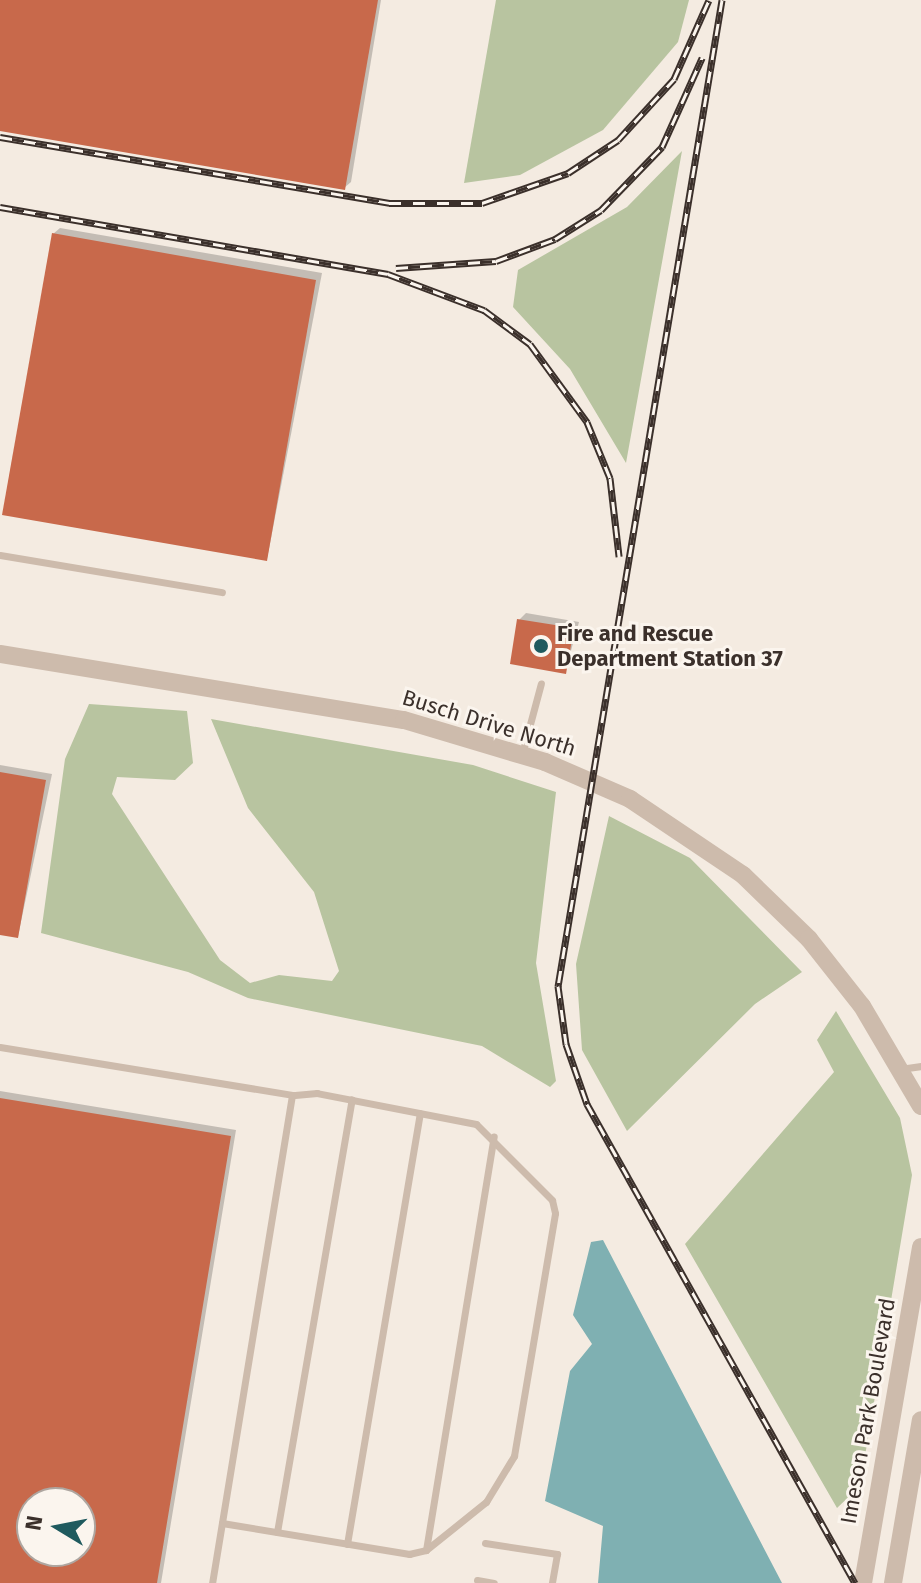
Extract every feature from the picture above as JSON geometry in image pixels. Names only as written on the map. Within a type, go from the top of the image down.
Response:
[{"type":"street","name":"Busch Drive North","points":[[0,654],[404,720],[522,754],[630,799],[743,875],[809,939],[921,1106]]},
{"type":"street","name":"Imeson Park Boulevard","points":[[863,1583],[921,1247]]},
{"type":"street","points":[[893,1583],[921,1420]]},
{"type":"street","points":[[900,1540],[921,1480]]},
{"type":"lane","points":[[0,555],[222,592]]},
{"type":"lane","points":[[522,754],[541,683]]},
{"type":"lane","points":[[0,1047],[292,1095],[352,1099],[476,1124],[494,1137],[552,1200],[550,1243],[507,1477],[426,1550],[347,1544],[222,1523]]},
{"type":"lane","points":[[899,1069],[921,1066]]},
{"type":"lane","points":[[212,1583],[292,1095]]},
{"type":"lane","points":[[277,1532],[352,1099]]},
{"type":"lane","points":[[347,1544],[420,1113]]},
{"type":"lane","points":[[426,1550],[494,1137]]},
{"type":"lane","points":[[485,1543],[557,1554],[552,1583]]},
{"type":"lane","points":[[477,1580],[494,1583]]},
{"type":"green space","points":[[496,0],[689,0],[678,42],[603,130],[520,175],[464,183]]},
{"type":"green space","points":[[682,151],[626,463],[570,369],[513,307],[518,270],[627,207]]},
{"type":"green space","points":[[89,704],[187,711],[193,763],[175,780],[117,777],[112,794],[220,960],[250,983],[279,975],[332,981],[339,971],[314,892],[248,808],[211,719],[473,765],[556,792],[536,963],[556,1081],[550,1087],[482,1046],[248,998],[188,972],[41,933],[65,759]]},
{"type":"green space","points":[[609,816],[690,858],[802,972],[755,1004],[627,1131],[582,1050],[576,964]]},
{"type":"green space","points":[[836,1011],[900,1118],[912,1175],[860,1486],[837,1508],[685,1244],[834,1072],[817,1040]]},
{"type":"water","points":[[603,1240],[782,1583],[598,1583],[603,1526],[545,1501],[570,1371],[592,1344],[573,1315],[591,1242]]},
{"type":"building","points":[[0,0],[378,0],[345,190],[0,131]]},
{"type":"building","points":[[52,233],[316,280],[267,561],[2,515]]},
{"type":"building","name":"Fire and Rescue Department Station 37","points":[[517,619],[574,628],[566,674],[510,664]]},
{"type":"building","points":[[0,772],[46,780],[18,938],[0,935]]},
{"type":"building","points":[[0,1098],[231,1136],[157,1583],[0,1583]]},
{"type":"railway","points":[[0,137],[389,203],[482,203],[568,173],[618,140],[674,79],[709,0]]},
{"type":"railway","points":[[722,0],[558,986],[566,1044],[587,1104],[855,1583]]},
{"type":"railway","points":[[396,268],[496,261],[555,239],[601,210],[662,147],[702,58]]},
{"type":"railway","points":[[0,207],[388,274],[484,310],[530,344],[587,422],[610,478],[619,556]]},
{"type":"place","name":"Fire and Rescue Department Station 37","points":[[541,646]]}]
